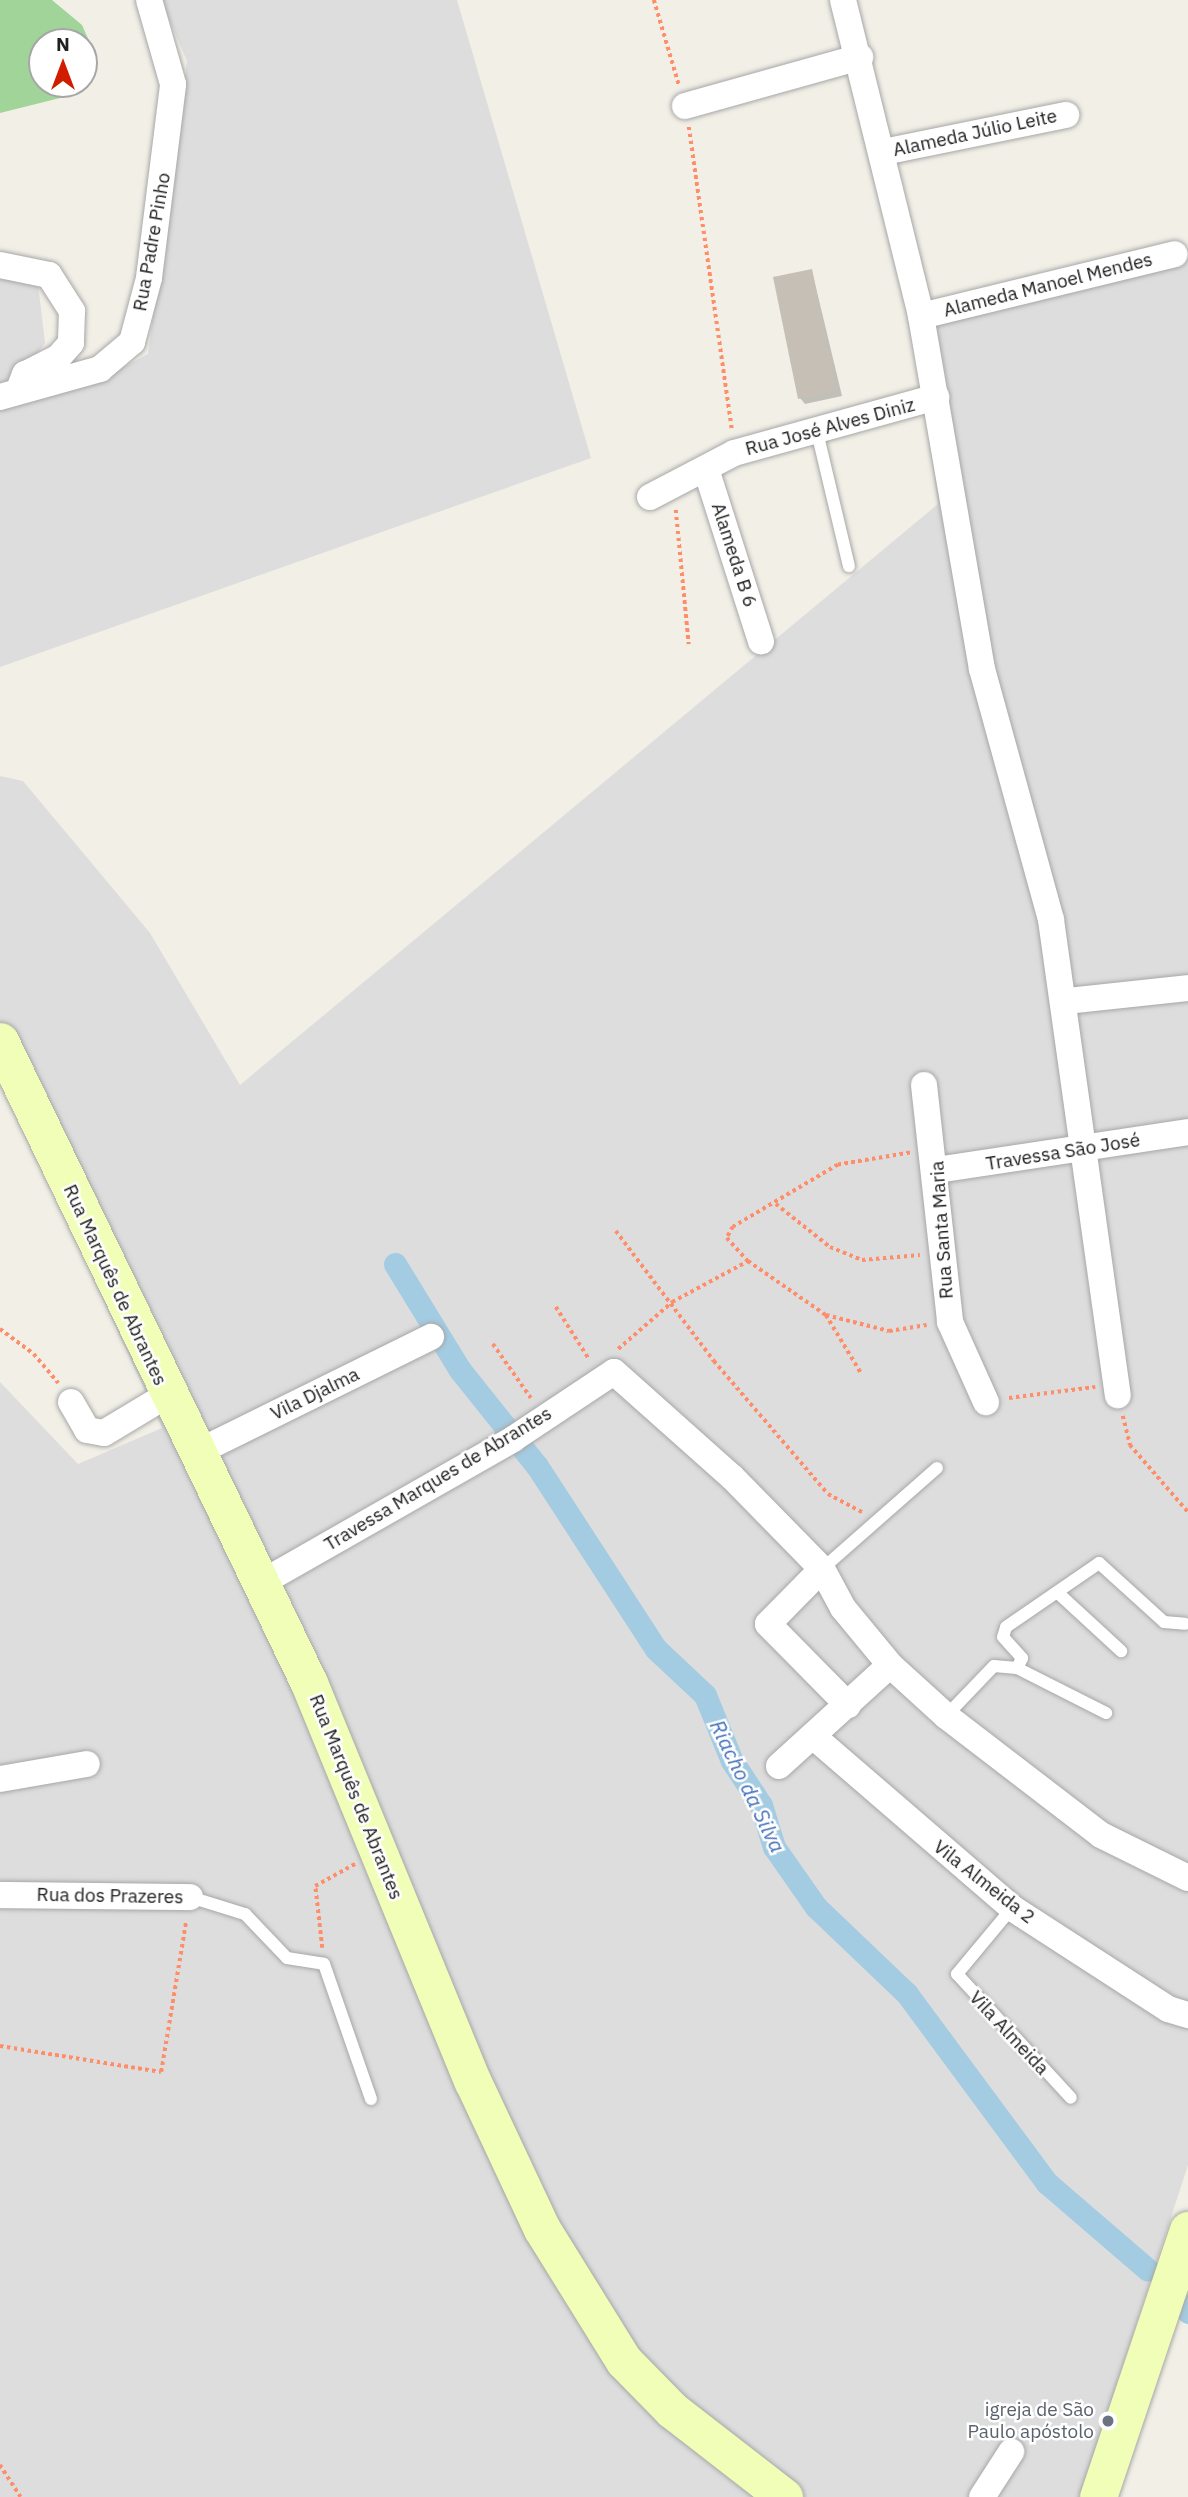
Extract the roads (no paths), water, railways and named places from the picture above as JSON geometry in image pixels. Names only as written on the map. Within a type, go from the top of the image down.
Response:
[{"type":"street","name":"Rua Padre Pinho","points":[[10,393],[100,369],[132,342],[151,264],[173,84],[149,0]]},
{"type":"street","points":[[843,0],[884,152],[921,316],[982,669],[1067,1001],[1118,1395]]},
{"type":"street","points":[[685,106],[860,57]]},
{"type":"street","name":"Alameda Júlio Leite","points":[[884,152],[1066,115]]},
{"type":"street","name":"Alameda Manoel Mendes","points":[[921,316],[1175,254]]},
{"type":"street","points":[[0,265],[50,275],[72,312],[71,343],[59,357],[25,374],[10,393]]},
{"type":"street","name":"Rua José Alves Diniz","points":[[662,494],[734,453],[936,397]]},
{"type":"street","name":"Alameda B 6","points":[[706,469],[761,641]]},
{"type":"street","points":[[1067,1001],[1188,988]]},
{"type":"street","name":"Rua Marquês de Abrantes","points":[[0,1041],[167,1395],[198,1452],[261,1583],[378,1851],[473,2082],[542,2229],[587,2306],[624,2361],[672,2410],[784,2497]]},
{"type":"street","name":"Rua Santa Maria","points":[[925,1085],[937,1161],[941,1253],[950,1322],[986,1402]]},
{"type":"street","name":"Travessa São José","points":[[937,1161],[1085,1152],[1188,1132]]},
{"type":"street","name":"Vila Djalma","points":[[198,1452],[430,1337]]},
{"type":"street","name":"Travessa Marques de Abrantes","points":[[261,1583],[513,1439],[608,1375],[732,1477],[822,1569]]},
{"type":"street","points":[[71,1402],[87,1430],[104,1433],[167,1395]]},
{"type":"street","points":[[848,1705],[768,1624],[822,1569],[843,1608],[890,1665],[946,1716],[1101,1835],[1188,1878]]},
{"type":"street","points":[[779,1766],[814,1737],[890,1665]]},
{"type":"street","name":"Vila Almeida 2","points":[[814,1737],[1012,1908],[1178,2012]]},
{"type":"street","points":[[0,1779],[87,1764]]},
{"type":"street","name":"Rua dos Prazeres","points":[[0,1895],[190,1897]]},
{"type":"street","points":[[1098,2497],[1188,2230]]},
{"type":"street","points":[[982,2497],[1011,2452]]},
{"type":"lane","points":[[817,432],[849,566]]},
{"type":"lane","points":[[822,1569],[937,1468]]},
{"type":"lane","points":[[1017,1668],[1022,1658],[1003,1637],[1006,1627],[1099,1563],[1164,1622],[1185,1624]]},
{"type":"lane","points":[[1058,1593],[1121,1651]]},
{"type":"lane","points":[[946,1716],[994,1666],[1017,1668],[1106,1713]]},
{"type":"lane","name":"Rua dos Prazeres","points":[[190,1897],[245,1914],[287,1958],[324,1964],[371,2099]]},
{"type":"lane","name":"Vila Almeida","points":[[1012,1908],[957,1974],[1071,2098]]},
{"type":"waterway","name":"Riacho da Silva","points":[[395,1264],[460,1370],[537,1466],[656,1649],[705,1695],[732,1761],[761,1805],[774,1847],[816,1907],[907,1994],[1047,2183],[1148,2270]]},
{"type":"waterway","name":"Riacho da Silva","points":[[1180,2303],[1188,2312]]},
{"type":"place","name":"igreja de São Paulo apóstolo","points":[[1108,2421]]}]
